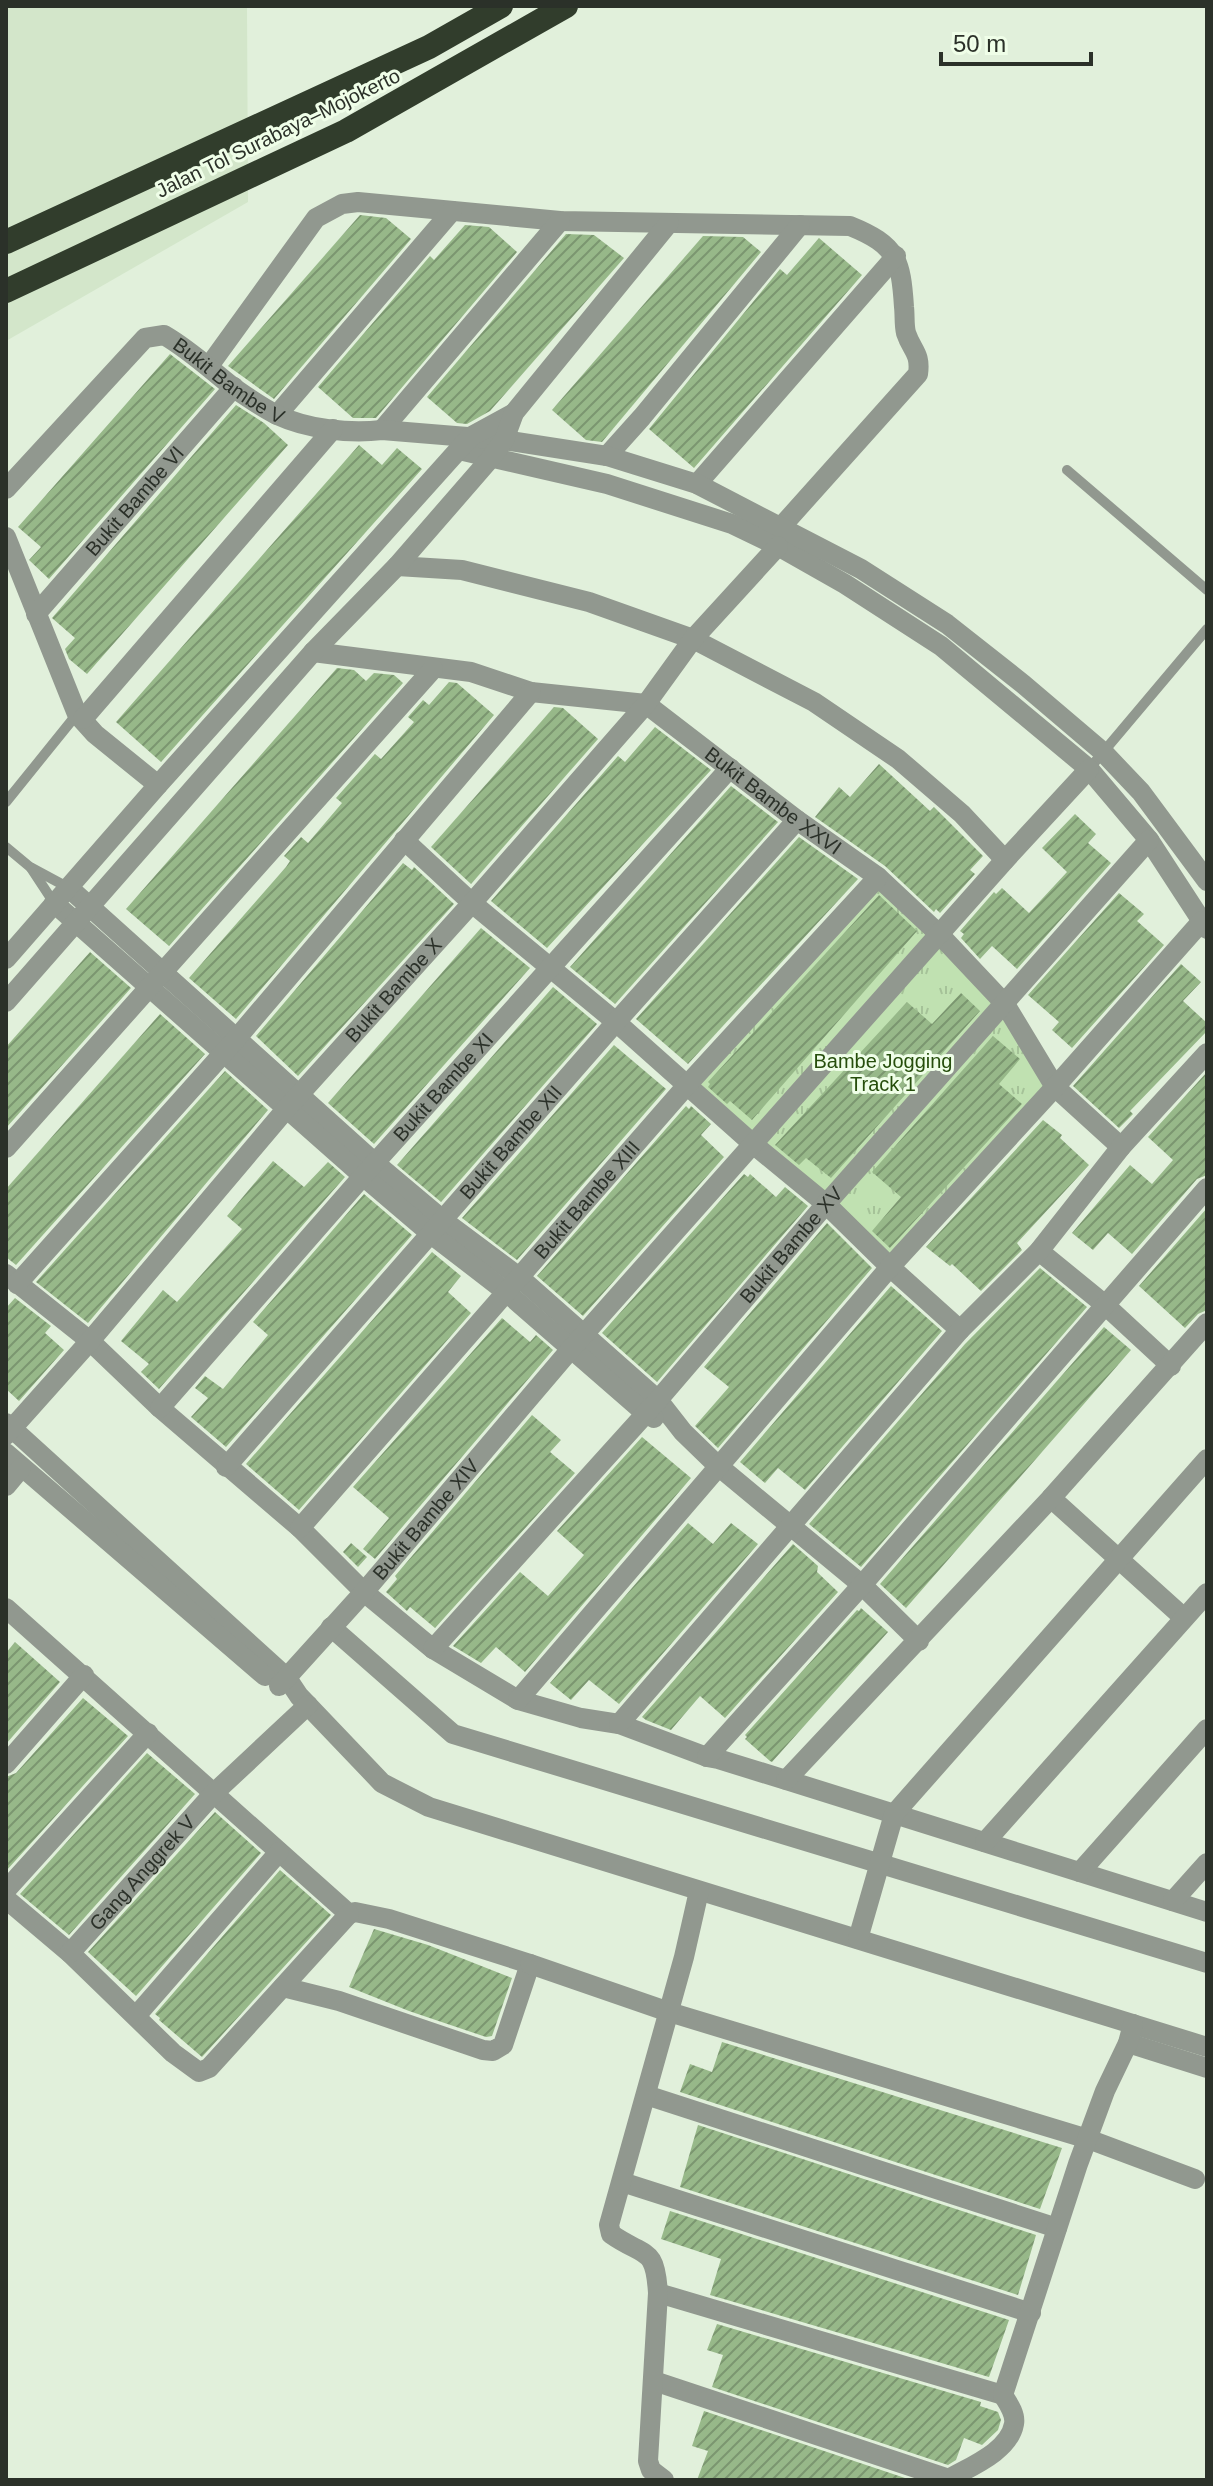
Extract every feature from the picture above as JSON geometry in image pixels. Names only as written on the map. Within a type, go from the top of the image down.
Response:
[{"type":"highway","name":"Jalan Tol Surabaya–Mojokerto","points":[[6,242],[429,47],[501,6]]},
{"type":"highway","name":"Jalan Tol Surabaya–Mojokerto","points":[[6,291],[346,131],[566,6]]},
{"type":"street","points":[[209,366],[316,218],[329,209],[358,202],[560,221],[850,226],[871,234],[896,256],[697,484]]},
{"type":"street","points":[[277,415],[452,211]]},
{"type":"street","points":[[382,430],[560,221]]},
{"type":"street","points":[[6,1002],[313,652],[397,566],[490,459],[504,440],[514,413],[669,223]]},
{"type":"street","points":[[607,456],[800,225]]},
{"type":"street","name":"Bukit Bambe X","points":[[8,1429],[90,1341],[293,1101],[646,704],[693,639],[918,374],[920,360],[906,332],[902,273],[896,256]]},
{"type":"street","name":"Bukit Bambe V","points":[[6,489],[145,338],[164,335],[277,415],[333,429],[382,430],[464,443]]},
{"type":"street","name":"Bukit Bambe VI","points":[[36,614],[234,387]]},
{"type":"street","points":[[6,959],[464,443],[514,413]]},
{"type":"street","points":[[80,716],[333,429]]},
{"type":"street","points":[[464,443],[504,440],[607,456],[697,484],[780,536],[845,584],[941,646],[1089,769],[1149,840],[1204,925],[890,1267],[518,1700]]},
{"type":"street","points":[[464,443],[490,459],[607,484],[780,536],[861,569],[947,624],[1103,752],[1141,792],[1207,881]]},
{"type":"street","points":[[6,537],[80,716],[95,734],[158,785]]},
{"type":"street","points":[[397,566],[462,570],[589,602],[693,639],[814,702],[898,759],[962,814],[1005,860]]},
{"type":"street","points":[[313,652],[471,672],[531,692],[646,704]]},
{"type":"street","points":[[6,1148],[433,669]]},
{"type":"street","points":[[531,692],[230,1045],[11,1279],[90,1341],[226,1467],[300,1528],[364,1592],[433,1649],[518,1700],[581,1718],[619,1724],[707,1757],[1207,1912]]},
{"type":"street","name":"Bukit Bambe XXVI","points":[[646,704],[797,820],[878,877],[940,935],[1005,1004],[1055,1087],[1121,1147]]},
{"type":"street","name":"Bukit Bambe XI","points":[[160,1408],[730,768]]},
{"type":"street","name":"Bukit Bambe XIV","points":[[282,1682],[364,1592],[577,1343],[1089,769]]},
{"type":"street","name":"Bukit Bambe XII","points":[[226,1467],[797,820]]},
{"type":"street","points":[[404,840],[472,903],[616,1022],[753,1144],[826,1204],[960,1330]]},
{"type":"street","name":"Bukit Bambe XV","points":[[433,1649],[1149,840]]},
{"type":"street","name":"Bukit Bambe XIII","points":[[300,1528],[688,1084],[878,877]]},
{"type":"street","points":[[69,888],[84,915],[369,1170],[512,1284],[717,1465],[862,1585],[919,1641]]},
{"type":"street","points":[[54,903],[84,915]]},
{"type":"street","points":[[619,1724],[960,1330],[1039,1251],[1121,1147],[1207,1053]]},
{"type":"street","points":[[707,1757],[862,1585],[1207,1188]]},
{"type":"street","points":[[1039,1251],[1104,1304],[1171,1366]]},
{"type":"street","points":[[786,1780],[1051,1498],[1207,1323]]},
{"type":"street","points":[[8,1429],[282,1682]]},
{"type":"street","points":[[6,1453],[304,1701],[382,1783],[429,1807],[858,1939],[1130,2034],[1207,2068]]},
{"type":"street","points":[[858,1939],[894,1814],[1207,1459]]},
{"type":"street","points":[[6,1486],[21,1468]]},
{"type":"street","points":[[1051,1498],[1184,1618]]},
{"type":"street","points":[[985,1842],[1207,1593]]},
{"type":"street","points":[[10,1618],[84,1675],[349,1914]]},
{"type":"street","points":[[331,1627],[453,1734],[1207,1963]]},
{"type":"street","points":[[6,1764],[84,1675]]},
{"type":"street","name":"Gang Anggrek V","points":[[70,1953],[214,1793],[304,1701]]},
{"type":"street","points":[[1080,1872],[1207,1729]]},
{"type":"street","points":[[6,1890],[148,1733]]},
{"type":"street","points":[[136,2016],[279,1852]]},
{"type":"street","points":[[1173,1901],[1207,1863]]},
{"type":"street","points":[[664,2480],[651,2470],[648,2461],[658,2293],[654,2261],[613,2237],[609,2225],[669,2012],[699,1891]]},
{"type":"street","points":[[6,1899],[70,1953],[173,2053],[199,2072],[209,2068],[349,1914],[355,1912],[389,1919],[669,2012],[1088,2139],[1195,2179]]},
{"type":"street","points":[[283,1987],[339,2001],[493,2051],[503,2045],[530,1964]]},
{"type":"street","points":[[1130,2034],[1207,2047]]},
{"type":"street","points":[[1003,2395],[1088,2139],[1130,2034]]},
{"type":"street","points":[[646,2095],[1057,2228]]},
{"type":"street","points":[[622,2182],[1031,2313]]},
{"type":"street","points":[[654,2381],[948,2479],[991,2454],[1008,2438],[1015,2422],[1003,2395],[658,2293]]},
{"type":"lane","points":[[1067,470],[1207,590]]},
{"type":"lane","points":[[1089,769],[1207,629]]},
{"type":"lane","points":[[6,802],[80,716]]},
{"type":"lane","points":[[6,847],[30,867],[69,888]]},
{"type":"lane","points":[[30,867],[54,903]]},
{"type":"shaded area","points":[[6,6],[247,6],[248,202],[6,341]]},
{"type":"green space","name":"Bambe Jogging Track 1","points":[[878,877],[940,935],[1055,1087],[890,1267],[688,1084]]},
{"type":"building","points":[[360,215],[386,218],[411,239],[274,399],[228,366]]},
{"type":"building","points":[[465,225],[489,227],[517,252],[376,418],[353,418],[318,387],[430,256],[434,260]]},
{"type":"building","points":[[566,234],[594,235],[624,258],[490,411],[467,424],[457,423],[427,397]]},
{"type":"building","points":[[703,236],[743,237],[761,252],[602,442],[586,440],[552,410]]},
{"type":"building","points":[[819,238],[862,275],[694,468],[649,429],[780,269],[787,275]]},
{"type":"building","points":[[170,354],[215,389],[49,579],[29,560],[41,547],[18,527]]},
{"type":"building","points":[[236,405],[264,423],[288,445],[87,674],[69,659],[65,649],[75,638],[52,618]]},
{"type":"building","points":[[359,445],[382,465],[397,448],[422,469],[161,762],[116,722]]},
{"type":"building","points":[[337,668],[354,670],[366,681],[374,673],[394,675],[403,683],[169,946],[126,909]]},
{"type":"building","points":[[449,682],[457,683],[494,715],[236,1019],[189,978],[286,867],[290,861],[284,856],[301,837],[308,843],[342,803],[336,798],[375,754],[381,759],[414,722],[408,717],[423,700],[429,705]]},
{"type":"building","points":[[554,707],[563,708],[598,739],[471,884],[431,847]]},
{"type":"building","points":[[655,727],[711,770],[547,948],[491,901],[618,756],[625,762]]},
{"type":"building","points":[[879,764],[930,811],[934,807],[983,856],[970,870],[975,874],[940,913],[936,909],[934,912],[885,866],[815,817],[839,787],[850,797]]},
{"type":"building","points":[[731,786],[778,822],[615,1004],[570,967]]},
{"type":"building","points":[[1075,814],[1096,834],[1088,843],[1111,863],[1017,969],[992,946],[980,959],[961,938],[964,934],[960,931],[994,892],[996,894],[1002,888],[1029,913],[1067,872],[1042,848]]},
{"type":"building","points":[[799,837],[858,879],[688,1064],[636,1019]]},
{"type":"building","points":[[403,863],[412,870],[414,867],[454,904],[298,1076],[256,1036]]},
{"type":"building","points":[[1119,893],[1144,914],[1137,921],[1164,945],[1072,1048],[1052,1030],[1059,1022],[1028,995]]},
{"type":"building","points":[[879,895],[917,931],[752,1120],[730,1101],[727,1104],[708,1087],[708,1082]]},
{"type":"building","points":[[481,928],[530,968],[374,1144],[328,1103]]},
{"type":"building","points":[[90,952],[131,988],[6,1128],[6,1047]]},
{"type":"building","points":[[1181,964],[1201,982],[1183,1001],[1207,1023],[1207,1031],[1130,1111],[1133,1114],[1119,1128],[1073,1086]]},
{"type":"building","points":[[553,987],[597,1024],[441,1202],[397,1165]]},
{"type":"building","points":[[961,993],[980,1011],[831,1178],[806,1158],[799,1165],[775,1145],[907,1002],[932,1024]]},
{"type":"building","points":[[160,1014],[205,1054],[16,1265],[6,1257],[6,1189]]},
{"type":"building","points":[[993,1036],[1020,1059],[999,1084],[1022,1104],[890,1248],[872,1231],[901,1197],[872,1172]]},
{"type":"building","points":[[614,1045],[666,1089],[517,1260],[462,1218]]},
{"type":"building","points":[[225,1071],[268,1110],[88,1323],[36,1282]]},
{"type":"building","points":[[1207,1072],[1207,1175],[1197,1179],[1132,1254],[1108,1233],[1093,1250],[1072,1233],[1130,1165],[1152,1184],[1173,1160],[1148,1137]]},
{"type":"building","points":[[686,1106],[689,1109],[691,1106],[711,1124],[701,1135],[724,1157],[583,1316],[537,1276]]},
{"type":"building","points":[[1043,1120],[1062,1135],[1060,1138],[1089,1165],[1017,1243],[1022,1250],[981,1291],[952,1264],[950,1266],[926,1247]]},
{"type":"building","points":[[273,1161],[304,1187],[328,1162],[345,1177],[159,1389],[141,1372],[149,1364],[121,1341],[163,1290],[177,1302],[242,1229],[227,1216]]},
{"type":"building","points":[[744,1174],[748,1177],[750,1174],[776,1197],[785,1187],[808,1206],[657,1382],[602,1333]]},
{"type":"building","points":[[364,1194],[412,1235],[226,1447],[191,1417],[208,1398],[195,1388],[205,1376],[223,1389],[268,1335],[253,1322]]},
{"type":"building","points":[[1207,1208],[1207,1310],[1198,1314],[1185,1328],[1139,1286]]},
{"type":"building","points":[[827,1223],[872,1268],[718,1448],[695,1426],[729,1387],[704,1367]]},
{"type":"building","points":[[432,1252],[461,1276],[448,1292],[471,1313],[299,1510],[246,1464]]},
{"type":"building","points":[[1040,1268],[1087,1307],[861,1567],[809,1524],[965,1344]]},
{"type":"building","points":[[891,1286],[942,1331],[805,1490],[778,1468],[765,1483],[740,1462]]},
{"type":"building","points":[[15,1298],[51,1326],[45,1333],[64,1350],[19,1401],[6,1389],[6,1308]]},
{"type":"building","points":[[502,1318],[530,1342],[536,1335],[553,1350],[375,1559],[363,1549],[389,1518],[353,1487]]},
{"type":"building","points":[[1104,1327],[1131,1350],[906,1608],[880,1584]]},
{"type":"building","points":[[532,1415],[561,1440],[550,1452],[575,1473],[435,1628],[410,1607],[407,1611],[386,1592],[397,1579],[395,1576]]},
{"type":"building","points":[[642,1437],[691,1478],[525,1672],[496,1647],[481,1663],[453,1646],[520,1572],[548,1596],[584,1555],[557,1531]]},
{"type":"building","points":[[688,1523],[713,1544],[731,1523],[758,1544],[619,1704],[589,1680],[571,1700],[550,1683]]},
{"type":"building","points":[[351,1543],[367,1557],[358,1567],[343,1552]]},
{"type":"building","points":[[793,1544],[818,1566],[817,1572],[838,1592],[725,1718],[700,1696],[671,1730],[642,1717]]},
{"type":"building","points":[[861,1608],[888,1632],[770,1761],[745,1739],[745,1735]]},
{"type":"building","points":[[15,1642],[60,1682],[6,1744],[6,1653]]},
{"type":"building","points":[[83,1698],[128,1736],[6,1871],[6,1777],[16,1773]]},
{"type":"building","points":[[147,1753],[195,1794],[69,1935],[20,1894]]},
{"type":"building","points":[[215,1812],[261,1853],[136,1996],[88,1952]]},
{"type":"building","points":[[280,1870],[331,1915],[202,2057],[155,2014]]},
{"type":"building","points":[[374,1929],[428,1945],[512,1978],[492,2036],[486,2037],[409,2011],[349,1987]]},
{"type":"building","points":[[722,2042],[1062,2148],[1040,2209],[680,2092],[690,2064],[712,2072]]},
{"type":"building","points":[[698,2125],[1036,2235],[1018,2295],[680,2187]]},
{"type":"building","points":[[670,2211],[1009,2320],[989,2377],[710,2295],[721,2259],[661,2239]]},
{"type":"building","points":[[717,2324],[981,2402],[980,2406],[998,2412],[1001,2420],[998,2430],[982,2445],[964,2438],[956,2460],[948,2465],[712,2387],[723,2355],[707,2350]]},
{"type":"building","points":[[704,2411],[911,2480],[697,2480],[708,2451],[692,2446]]}]
